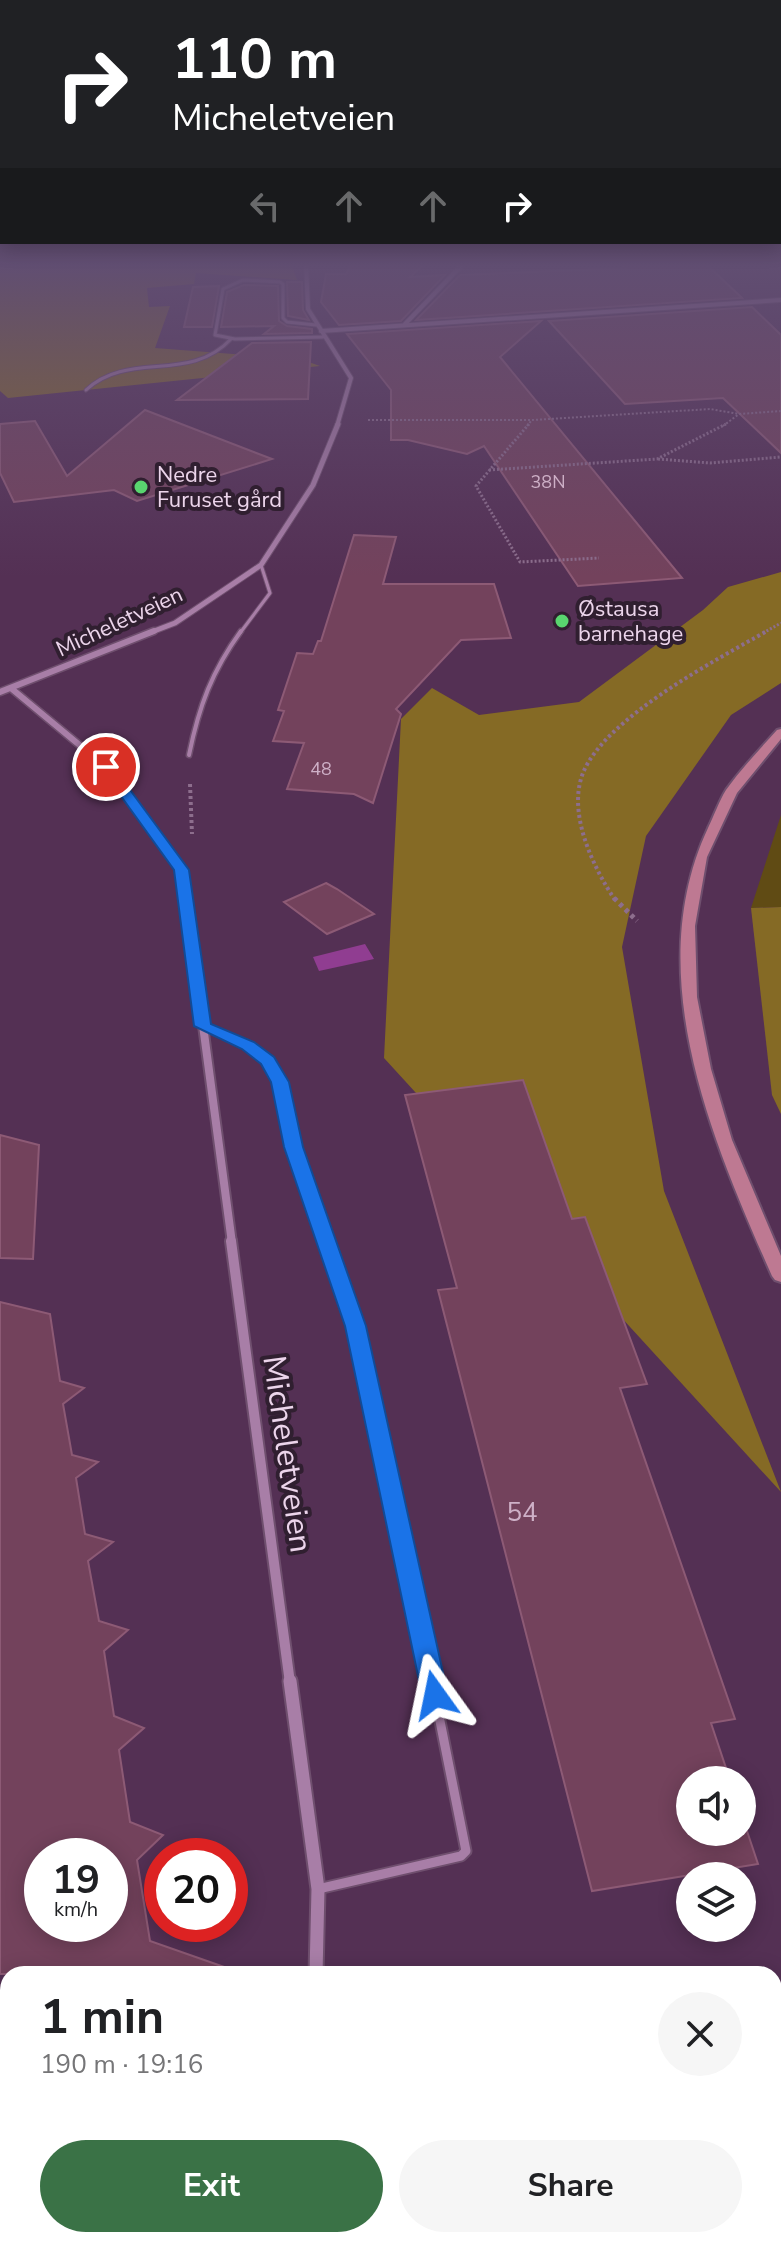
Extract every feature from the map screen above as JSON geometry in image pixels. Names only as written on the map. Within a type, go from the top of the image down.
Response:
[{"type":"main road","points":[[781,732],[746,771],[707,842],[693,888],[686,978],[703,1080],[727,1151],[781,1276]]},
{"type":"street","name":"Micheletveien","points":[[0,692],[175,623],[261,565],[313,485],[339,420],[351,378],[344,368]]},
{"type":"street","name":"Micheletveien","points":[[12,689],[106,767],[182,870],[318,1889],[316,1966]]},
{"type":"lane","points":[[86,390],[95,381],[146,368]]},
{"type":"lane","points":[[189,755],[199,705],[226,652],[251,623],[270,593],[261,565]]},
{"type":"lane","points":[[203,1026],[248,1046],[267,1061],[280,1082],[293,1147],[356,1326],[462,1818],[466,1851],[461,1856],[318,1889]]},
{"type":"path","points":[[339,420],[532,420],[710,409],[739,414],[781,411]]},
{"type":"path","points":[[657,459],[675,444],[710,432],[739,414]]},
{"type":"path","points":[[532,420],[476,486],[520,562],[599,558]]},
{"type":"path","points":[[489,470],[657,459],[710,463],[781,457]]},
{"type":"path","points":[[637,921],[621,910],[605,887],[583,835],[579,803],[583,771],[604,744],[657,699],[781,623]]},
{"type":"path","points":[[182,870],[192,860],[189,755]]},
{"type":"shaded area","points":[[0,368],[302,368],[8,398],[0,391]]},
{"type":"shaded area","points":[[781,572],[781,683],[731,715],[646,836],[622,947],[664,1191],[781,1492],[384,1058],[401,719],[432,688],[479,715],[579,702],[703,610],[728,587]]},
{"type":"shaded area","points":[[781,815],[781,907],[751,908]]},
{"type":"shaded area","points":[[781,907],[781,1114],[772,1095],[751,908]]},
{"type":"shaded area","points":[[365,944],[374,959],[319,971],[313,957]]},
{"type":"building","points":[[219,368],[310,368],[308,399],[177,400]]},
{"type":"building","points":[[374,368],[509,368],[682,578],[578,586],[484,446],[467,454],[408,440],[391,440],[391,390]]},
{"type":"building","points":[[592,368],[781,368],[781,453],[723,398],[625,404]]},
{"type":"building","points":[[145,410],[272,459],[137,501],[114,490],[14,502],[0,473],[0,424],[35,421],[67,476]]},
{"type":"building","points":[[354,535],[396,537],[383,584],[494,584],[511,638],[461,640],[396,709],[401,714],[373,803],[354,794],[287,789],[304,743],[273,741],[284,711],[278,710],[297,653],[313,654],[318,641],[321,641]]},
{"type":"building","points":[[326,883],[374,914],[327,934],[284,902]]},
{"type":"building","points":[[523,1080],[572,1219],[585,1217],[647,1384],[620,1388],[735,1719],[711,1723],[725,1766],[676,1766],[676,1846],[752,1846],[758,1864],[676,1862],[676,1877],[592,1891],[438,1290],[457,1288],[405,1095]]},
{"type":"building","points":[[0,1135],[39,1145],[33,1259],[0,1258]]},
{"type":"building","points":[[0,1302],[50,1314],[60,1381],[84,1388],[63,1404],[72,1455],[98,1462],[76,1478],[85,1534],[113,1542],[88,1561],[99,1621],[128,1630],[104,1651],[114,1716],[144,1728],[119,1750],[130,1822],[163,1835],[160,1838],[144,1838],[144,1853],[137,1860],[144,1904],[144,1942],[153,1942],[221,1966],[0,1966]]},
{"type":"place","name":"Nedre Furuset gård","points":[[141,487]]},
{"type":"place","name":"Østausa barnehage","points":[[562,621]]},
{"type":"route","points":[[106,767],[182,870],[203,1026],[248,1046],[267,1061],[280,1082],[293,1147],[338,1267],[356,1326],[435,1695]]}]
